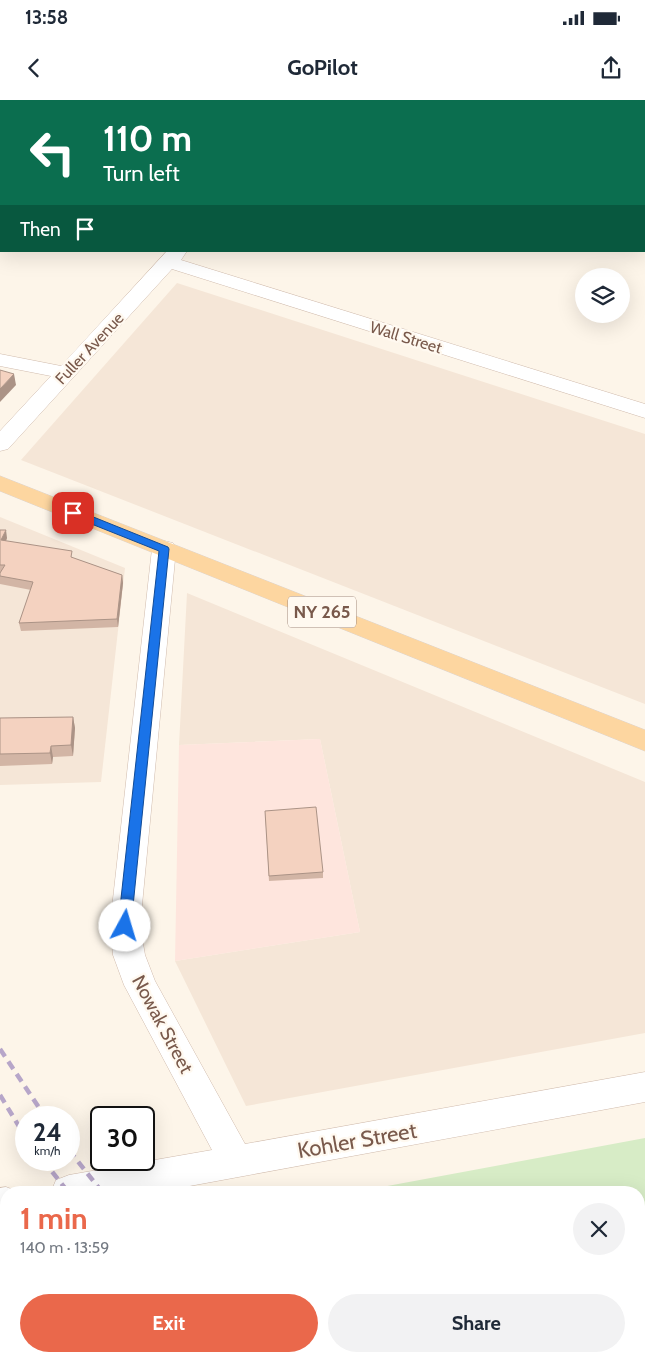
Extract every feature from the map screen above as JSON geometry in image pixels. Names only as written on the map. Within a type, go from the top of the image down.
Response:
[{"type":"main road","name":"NY 265","points":[[0,483],[645,741]]},
{"type":"street","name":"Fuller Avenue","points":[[0,444],[173,257]]},
{"type":"street","name":"Wall Street","points":[[173,257],[645,411]]},
{"type":"street","points":[[0,360],[37,369],[65,373]]},
{"type":"street","name":"Nowak Street","points":[[164,549],[125,926],[129,955],[140,985],[237,1162]]},
{"type":"street","name":"Kohler Street","points":[[103,1186],[645,1087]]},
{"type":"shaded area","points":[[177,283],[645,434],[645,704],[21,460]]},
{"type":"shaded area","points":[[0,517],[125,568],[101,782],[0,785]]},
{"type":"shaded area","points":[[187,593],[645,782],[645,1033],[246,1106],[175,961],[360,932],[320,739],[179,745]]},
{"type":"shaded area","points":[[320,739],[360,932],[175,961],[179,745]]},
{"type":"green space","points":[[645,1138],[645,1186],[387,1186]]},
{"type":"building","points":[[0,370],[14,374],[0,389]]},
{"type":"building","points":[[0,530],[6,530],[1,540],[72,551],[71,557],[122,575],[117,619],[19,623],[33,582],[0,576],[5,565],[0,565]]},
{"type":"building","points":[[73,717],[71,745],[51,746],[50,753],[0,754],[0,718]]},
{"type":"building","points":[[316,807],[323,872],[269,876],[265,811]]},
{"type":"railway","points":[[0,1049],[38,1106]]},
{"type":"railway","points":[[0,1095],[15,1120]]},
{"type":"railway","points":[[80,1164],[97,1186]]},
{"type":"railway","points":[[52,1171],[63,1186]]},
{"type":"route","points":[[73,513],[164,549],[125,926]]}]
